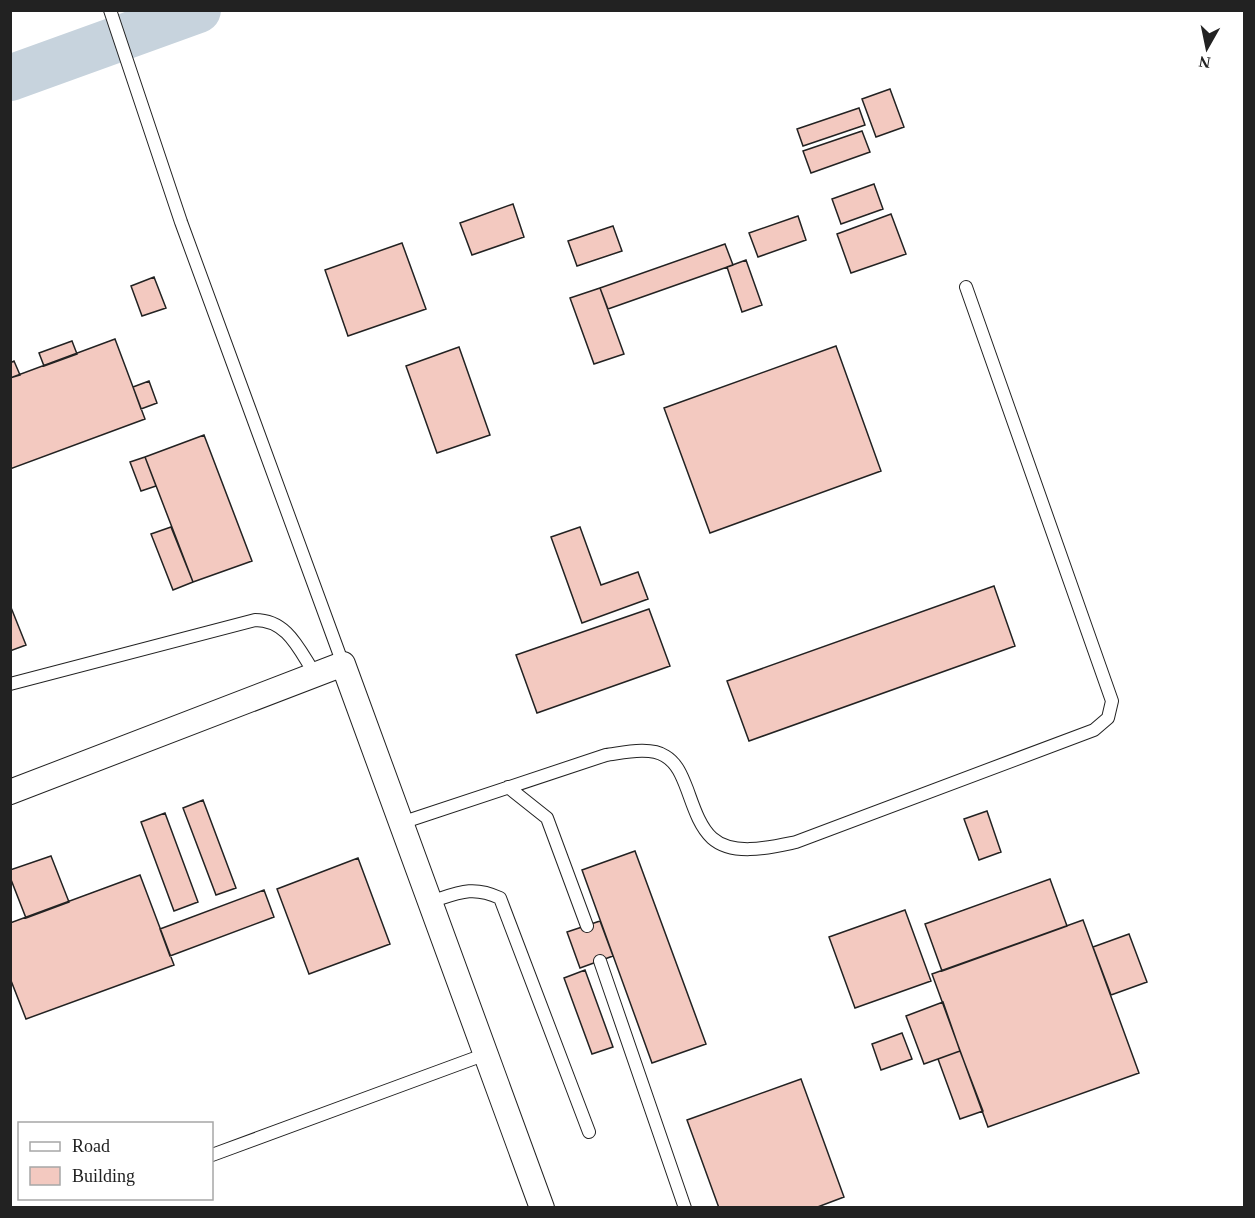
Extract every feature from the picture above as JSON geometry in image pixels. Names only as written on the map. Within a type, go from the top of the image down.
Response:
[{"type":"street","points":[[10,792],[343,664],[542,1208]]},
{"type":"lane","points":[[110,10],[181,222],[343,664]]},
{"type":"lane","points":[[401,823],[606,755],[635,751],[664,754],[680,770],[700,822],[712,839],[731,847],[760,849],[796,842],[1094,730],[1108,718],[1112,701],[966,287]]},
{"type":"lane","points":[[10,684],[255,620],[269,620],[283,628],[315,674]]},
{"type":"lane","points":[[508,787],[547,818],[587,926]]},
{"type":"lane","points":[[430,902],[466,890],[484,890],[500,898],[589,1132]]},
{"type":"lane","points":[[600,961],[685,1208]]},
{"type":"lane","points":[[213,1155],[486,1054]]},
{"type":"building","points":[[890,89],[904,127],[876,137],[862,99]]},
{"type":"building","points":[[859,108],[865,125],[803,146],[797,129]]},
{"type":"building","points":[[862,131],[870,152],[811,173],[803,151]]},
{"type":"building","points":[[874,184],[883,209],[841,224],[832,199]]},
{"type":"building","points":[[513,204],[524,237],[472,255],[460,223]]},
{"type":"building","points":[[891,214],[906,254],[851,273],[837,234]]},
{"type":"building","points":[[798,216],[806,240],[758,257],[749,233]]},
{"type":"building","points":[[613,226],[622,251],[577,266],[568,241]]},
{"type":"building","points":[[402,243],[426,309],[348,336],[325,270]]},
{"type":"building","points":[[725,244],[733,265],[608,309],[600,288]]},
{"type":"building","points":[[746,260],[762,305],[742,312],[727,267]]},
{"type":"building","points":[[154,277],[166,308],[142,316],[131,286]]},
{"type":"building","points":[[600,288],[624,354],[594,364],[570,298]]},
{"type":"building","points":[[115,339],[145,419],[10,469],[10,378]]},
{"type":"building","points":[[72,341],[77,354],[44,366],[39,353]]},
{"type":"building","points":[[836,346],[881,471],[710,533],[664,408]]},
{"type":"building","points":[[459,347],[490,435],[437,453],[406,366]]},
{"type":"building","points":[[14,361],[20,375],[10,378],[10,363]]},
{"type":"building","points":[[149,381],[157,403],[141,409],[133,387]]},
{"type":"building","points":[[204,435],[252,561],[193,582],[145,457]]},
{"type":"building","points":[[145,457],[156,486],[141,491],[130,462]]},
{"type":"building","points":[[171,527],[193,582],[173,590],[151,534]]},
{"type":"building","points":[[580,527],[601,585],[638,572],[648,599],[582,623],[551,537]]},
{"type":"building","points":[[994,586],[1015,646],[749,741],[727,681]]},
{"type":"building","points":[[10,605],[26,645],[10,651]]},
{"type":"building","points":[[649,609],[670,666],[537,713],[516,655]]},
{"type":"building","points":[[203,800],[236,888],[216,895],[183,808]]},
{"type":"building","points":[[987,811],[1001,852],[979,860],[964,819]]},
{"type":"building","points":[[165,813],[198,902],[174,911],[141,822]]},
{"type":"building","points":[[635,851],[706,1044],[652,1063],[582,870]]},
{"type":"building","points":[[51,856],[69,902],[26,918],[10,877],[10,870]]},
{"type":"building","points":[[358,858],[390,944],[309,974],[277,889]]},
{"type":"building","points":[[140,875],[174,965],[26,1019],[10,978],[10,923]]},
{"type":"building","points":[[1050,879],[1067,926],[942,971],[925,924]]},
{"type":"building","points":[[264,890],[274,917],[170,956],[160,929]]},
{"type":"building","points":[[905,910],[931,981],[855,1008],[829,937]]},
{"type":"building","points":[[1083,920],[1139,1073],[988,1127],[932,974]]},
{"type":"building","points":[[600,921],[613,956],[580,968],[567,932]]},
{"type":"building","points":[[1129,934],[1147,982],[1111,995],[1093,947]]},
{"type":"building","points":[[585,970],[613,1047],[592,1054],[564,978]]},
{"type":"building","points":[[943,1002],[960,1051],[924,1064],[906,1016]]},
{"type":"building","points":[[902,1033],[912,1059],[881,1070],[872,1044]]},
{"type":"building","points":[[960,1051],[983,1111],[960,1119],[938,1059]]},
{"type":"building","points":[[801,1079],[844,1197],[815,1208],[719,1208],[687,1120]]},
{"type":"waterway","points":[[10,78],[198,10]]}]
